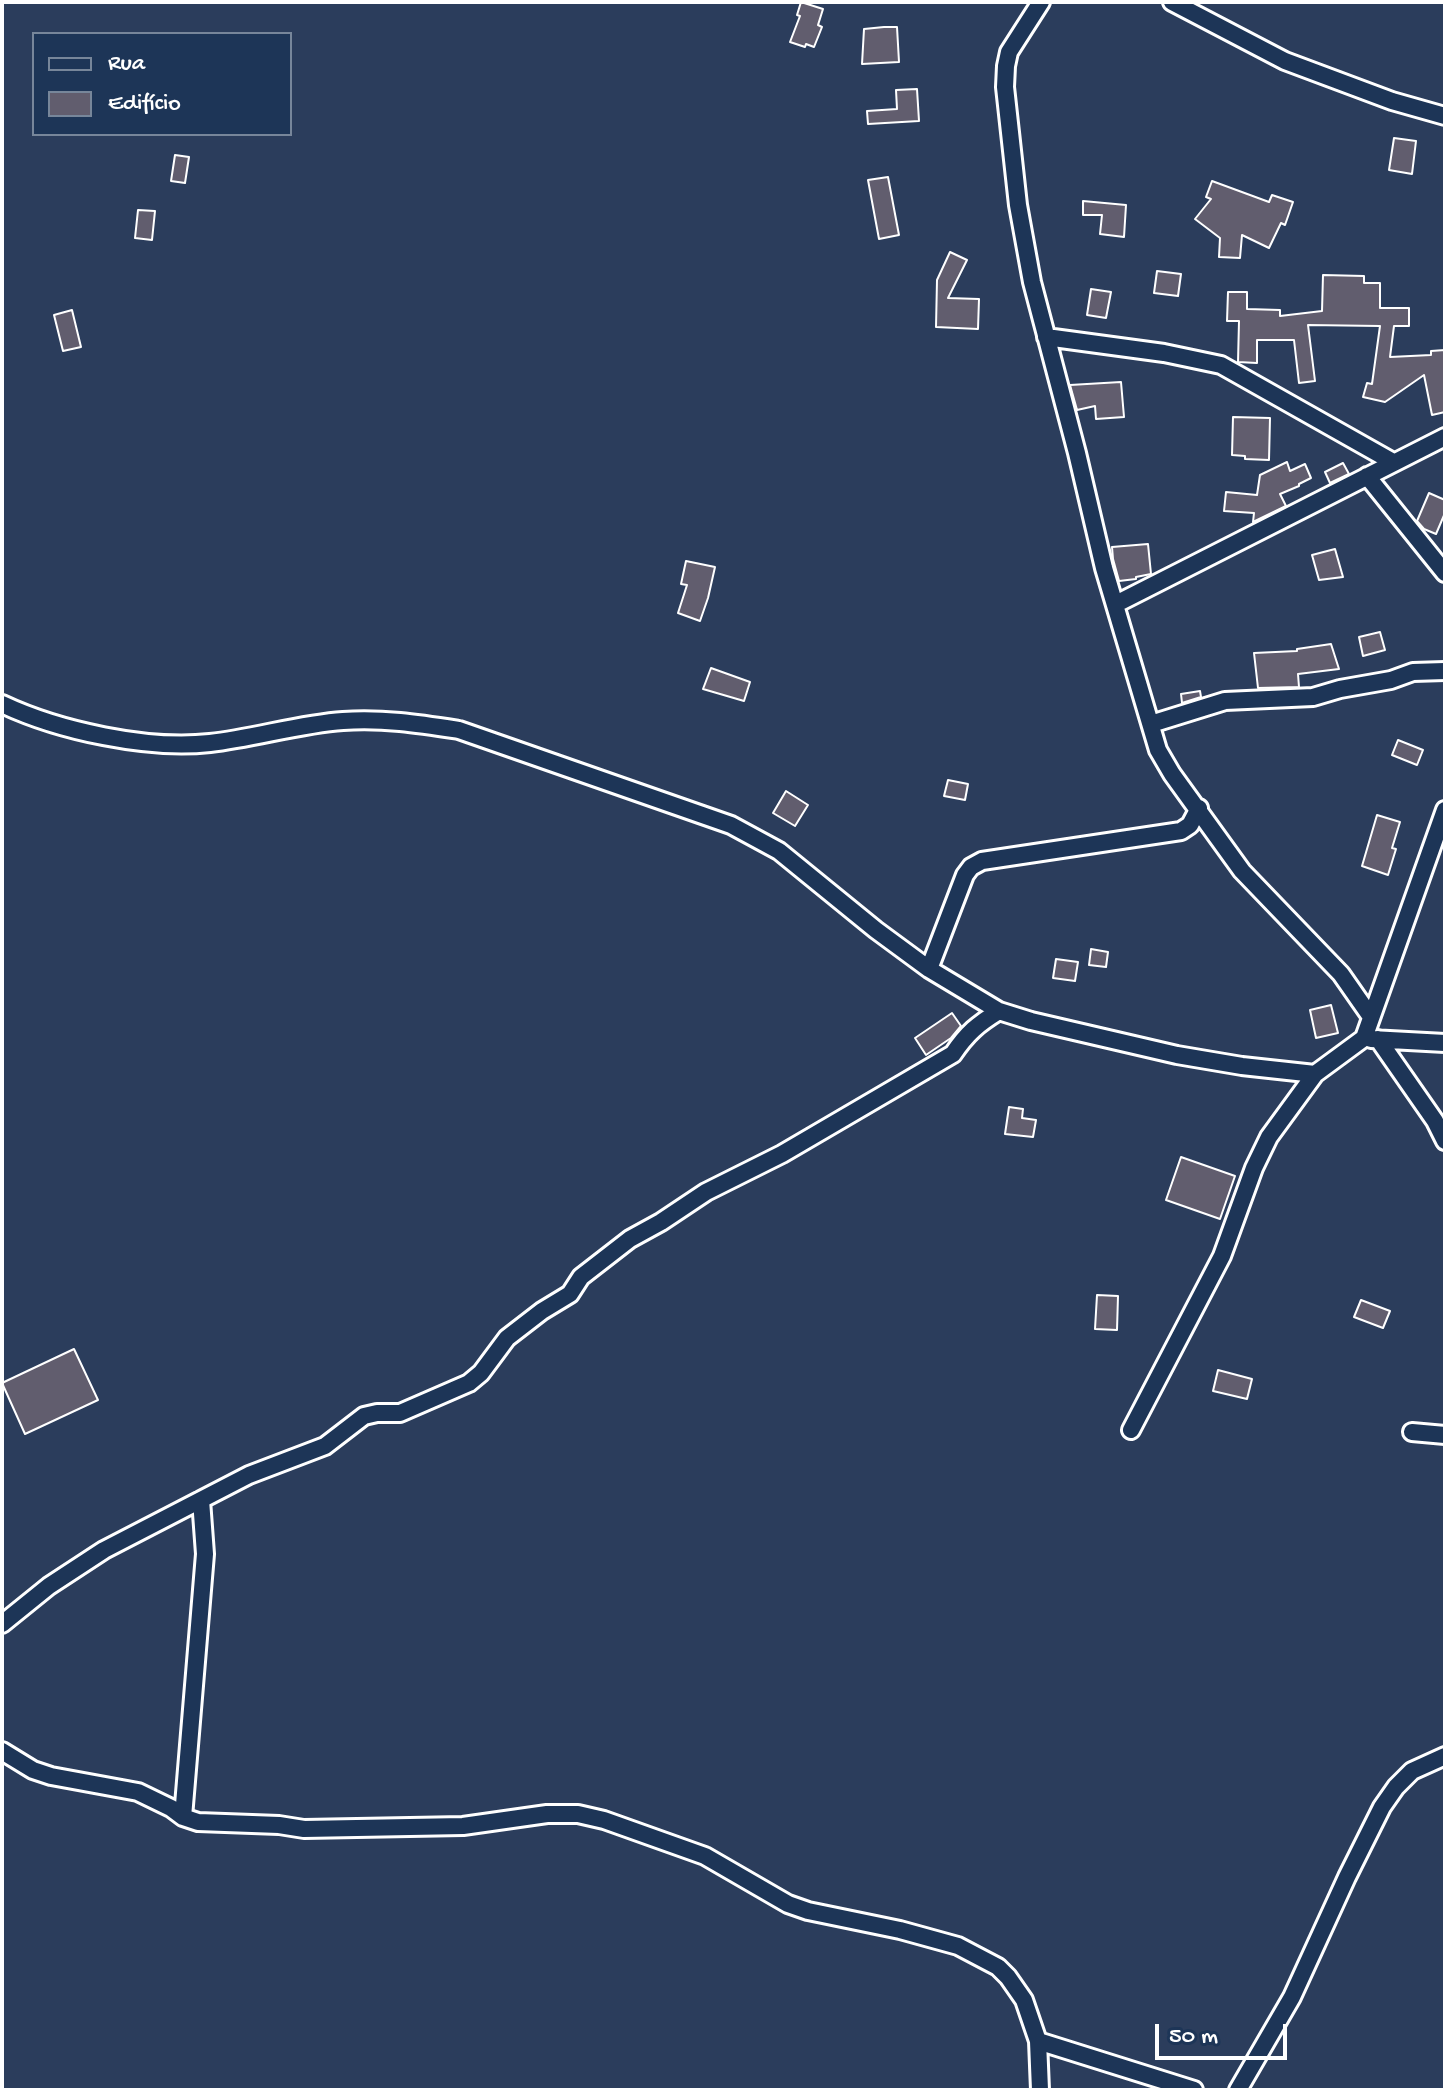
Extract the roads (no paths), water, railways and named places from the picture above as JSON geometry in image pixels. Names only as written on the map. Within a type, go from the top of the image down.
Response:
[{"type":"street","points":[[1041,2],[1009,52],[1005,87],[1018,205],[1032,282],[1104,568],[1158,750],[1242,871],[1341,974],[1371,1017]]},
{"type":"street","points":[[1172,2],[1285,61],[1392,101],[1445,116]]},
{"type":"street","points":[[1046,337],[1164,353],[1221,365],[1393,462]]},
{"type":"street","points":[[1116,604],[1445,437]]},
{"type":"street","points":[[1367,476],[1445,573]]},
{"type":"street","points":[[1151,724],[1225,701],[1313,697],[1391,680],[1413,672],[1445,671]]},
{"type":"street","points":[[2,704],[59,725],[110,737],[161,744],[207,743],[341,721],[374,720],[459,730],[731,825],[779,851],[929,969],[999,1011],[1177,1055],[1315,1074]]},
{"type":"street","points":[[929,969],[965,875],[971,867],[982,861],[1181,831],[1190,825],[1199,808]]},
{"type":"street","points":[[1445,810],[1371,1017],[1371,1039],[1435,1121],[1445,1141]]},
{"type":"street","points":[[2,1624],[49,1586],[104,1550],[249,1475],[325,1446],[364,1416],[400,1413],[469,1383],[481,1373],[507,1338],[570,1294],[581,1277],[630,1239],[706,1192],[782,1154],[953,1054],[976,1025],[999,1011]]},
{"type":"street","points":[[1131,1430],[1222,1256],[1254,1168],[1269,1137],[1315,1074],[1371,1039],[1445,1043]]},
{"type":"street","points":[[1412,1432],[1445,1435]]},
{"type":"street","points":[[183,1817],[205,1554],[201,1500]]},
{"type":"street","points":[[2,1751],[33,1770],[51,1776],[138,1792],[198,1822],[304,1829],[463,1826],[547,1814],[578,1814],[604,1820],[705,1856],[788,1904],[938,1940],[958,1946],[998,1967],[1024,2000],[1038,2041],[1040,2090]]},
{"type":"street","points":[[1238,2090],[1251,2082],[1382,1807],[1412,1771],[1445,1756]]},
{"type":"street","points":[[1038,2041],[1194,2090]]}]
